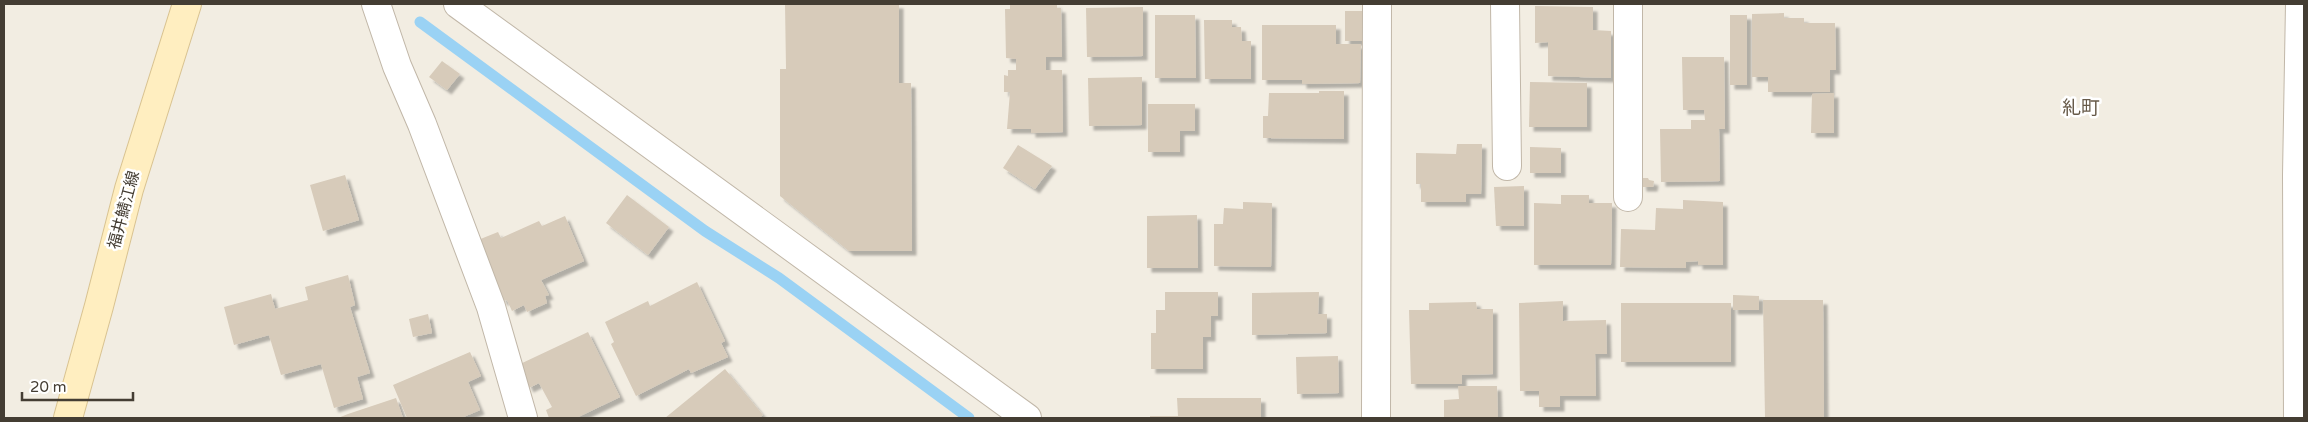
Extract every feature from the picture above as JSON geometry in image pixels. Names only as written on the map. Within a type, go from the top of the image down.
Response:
[{"type":"main road","name":"福井鯖江線","points":[[68,418],[100,306],[129,188],[187,4]]},
{"type":"street","points":[[376,4],[397,66],[422,124],[491,307],[523,418]]},
{"type":"street","points":[[458,4],[1027,418]]},
{"type":"street","points":[[1376,418],[1377,4]]},
{"type":"street","points":[[1505,4],[1507,166]]},
{"type":"street","points":[[1628,4],[1628,197]]},
{"type":"street","points":[[2298,418],[2301,175],[2300,4]]},
{"type":"building","points":[[785,4],[899,4],[899,83],[911,83],[912,251],[849,251],[780,196],[780,69],[786,69]]},
{"type":"building","points":[[1010,4],[1057,4],[1057,8],[1061,8],[1062,57],[1046,57],[1046,70],[1062,70],[1063,132],[1031,133],[1031,129],[1007,129],[1010,92],[1004,92],[1004,75],[1008,76],[1008,70],[1016,70],[1016,59],[1006,58],[1005,9],[1010,9]]},
{"type":"building","points":[[1535,6],[1593,7],[1593,30],[1611,31],[1611,78],[1548,76],[1548,42],[1535,43]]},
{"type":"building","points":[[1143,7],[1143,56],[1087,57],[1086,8]]},
{"type":"building","points":[[1345,11],[1363,11],[1363,41],[1345,41]]},
{"type":"building","points":[[1784,13],[1784,18],[1804,18],[1804,23],[1835,23],[1836,70],[1830,70],[1830,92],[1768,92],[1768,77],[1752,77],[1752,14]]},
{"type":"building","points":[[1155,15],[1195,15],[1196,78],[1155,78]]},
{"type":"building","points":[[1730,15],[1747,15],[1747,85],[1730,85]]},
{"type":"building","points":[[1204,20],[1232,20],[1232,27],[1241,27],[1242,41],[1251,41],[1251,79],[1205,79]]},
{"type":"building","points":[[1262,25],[1336,25],[1336,44],[1361,44],[1360,83],[1302,84],[1302,80],[1262,80]]},
{"type":"building","points":[[1682,57],[1724,57],[1725,129],[1719,129],[1720,181],[1661,182],[1660,129],[1691,129],[1691,120],[1705,120],[1704,110],[1683,110]]},
{"type":"building","points":[[442,61],[460,74],[447,90],[429,77]]},
{"type":"building","points":[[1142,77],[1142,125],[1089,126],[1088,78]]},
{"type":"building","points":[[1530,82],[1587,83],[1587,127],[1529,127]]},
{"type":"building","points":[[1319,91],[1344,91],[1344,139],[1263,138],[1263,116],[1268,116],[1269,93],[1319,93]]},
{"type":"building","points":[[1834,93],[1834,133],[1811,133],[1812,94]]},
{"type":"building","points":[[1148,104],[1195,104],[1195,131],[1180,131],[1180,152],[1148,152]]},
{"type":"building","points":[[1457,144],[1482,144],[1481,194],[1466,194],[1466,202],[1421,202],[1421,184],[1416,184],[1416,153],[1456,154]]},
{"type":"building","points":[[1018,145],[1052,166],[1035,189],[1003,168]]},
{"type":"building","points":[[1530,147],[1561,148],[1561,173],[1530,173]]},
{"type":"building","points":[[345,175],[359,220],[323,231],[310,185]]},
{"type":"building","points":[[1641,178],[1648,178],[1654,181],[1653,187],[1642,187]]},
{"type":"building","points":[[1524,186],[1524,226],[1496,226],[1494,187]]},
{"type":"building","points":[[627,195],[669,227],[648,255],[606,223]]},
{"type":"building","points":[[1561,195],[1589,195],[1589,203],[1612,203],[1611,265],[1534,265],[1534,203],[1561,204]]},
{"type":"building","points":[[1683,200],[1723,202],[1723,265],[1698,265],[1698,261],[1686,262],[1686,268],[1620,267],[1621,229],[1655,230],[1656,208],[1683,209]]},
{"type":"building","points":[[1243,202],[1272,203],[1271,267],[1214,266],[1214,224],[1223,224],[1224,208],[1243,209]]},
{"type":"building","points":[[1197,215],[1198,268],[1147,268],[1147,216]]},
{"type":"building","points":[[565,216],[584,261],[541,280],[549,295],[545,296],[547,303],[527,312],[524,305],[512,311],[507,300],[503,301],[478,240],[498,232],[501,238],[539,221],[542,226]]},
{"type":"building","points":[[348,275],[355,305],[350,307],[370,373],[357,377],[363,399],[334,408],[321,364],[281,375],[269,335],[234,345],[224,307],[271,294],[275,309],[308,300],[305,287]]},
{"type":"building","points":[[697,282],[725,341],[721,343],[728,357],[691,373],[689,369],[636,396],[611,344],[614,342],[605,322],[648,301],[650,306]]},
{"type":"building","points":[[1165,292],[1218,292],[1218,316],[1211,316],[1211,337],[1203,337],[1203,369],[1151,369],[1151,333],[1156,333],[1156,310],[1165,310]]},
{"type":"building","points":[[1319,292],[1318,314],[1327,314],[1327,333],[1252,335],[1252,293]]},
{"type":"building","points":[[1733,295],[1759,296],[1759,310],[1733,310]]},
{"type":"building","points":[[1763,300],[1823,300],[1824,418],[1765,418]]},
{"type":"building","points":[[1563,301],[1563,321],[1606,320],[1607,354],[1595,354],[1596,396],[1560,396],[1560,407],[1539,407],[1539,391],[1520,391],[1519,303]]},
{"type":"building","points":[[1476,302],[1477,309],[1493,309],[1493,374],[1462,375],[1462,384],[1411,384],[1409,310],[1429,310],[1429,303]]},
{"type":"building","points":[[1621,303],[1731,303],[1731,362],[1621,362]]},
{"type":"building","points":[[428,314],[432,333],[413,337],[409,319]]},
{"type":"building","points":[[588,332],[620,397],[576,418],[549,418],[546,410],[552,407],[539,383],[529,388],[518,365]]},
{"type":"building","points":[[470,352],[481,376],[468,382],[480,410],[461,418],[407,418],[393,385]]},
{"type":"building","points":[[1338,356],[1339,393],[1297,394],[1296,357]]},
{"type":"building","points":[[725,369],[763,415],[759,418],[665,418]]},
{"type":"building","points":[[1458,386],[1497,386],[1498,418],[1444,418],[1444,400],[1459,399]]},
{"type":"building","points":[[396,398],[403,418],[338,418],[348,414]]},
{"type":"building","points":[[1177,398],[1261,398],[1261,418],[1150,418],[1150,416],[1178,416]]},
{"type":"waterway","points":[[420,22],[705,231],[779,278],[969,418]]},
{"type":"district","name":"糺町","points":[[2081,108]]}]
